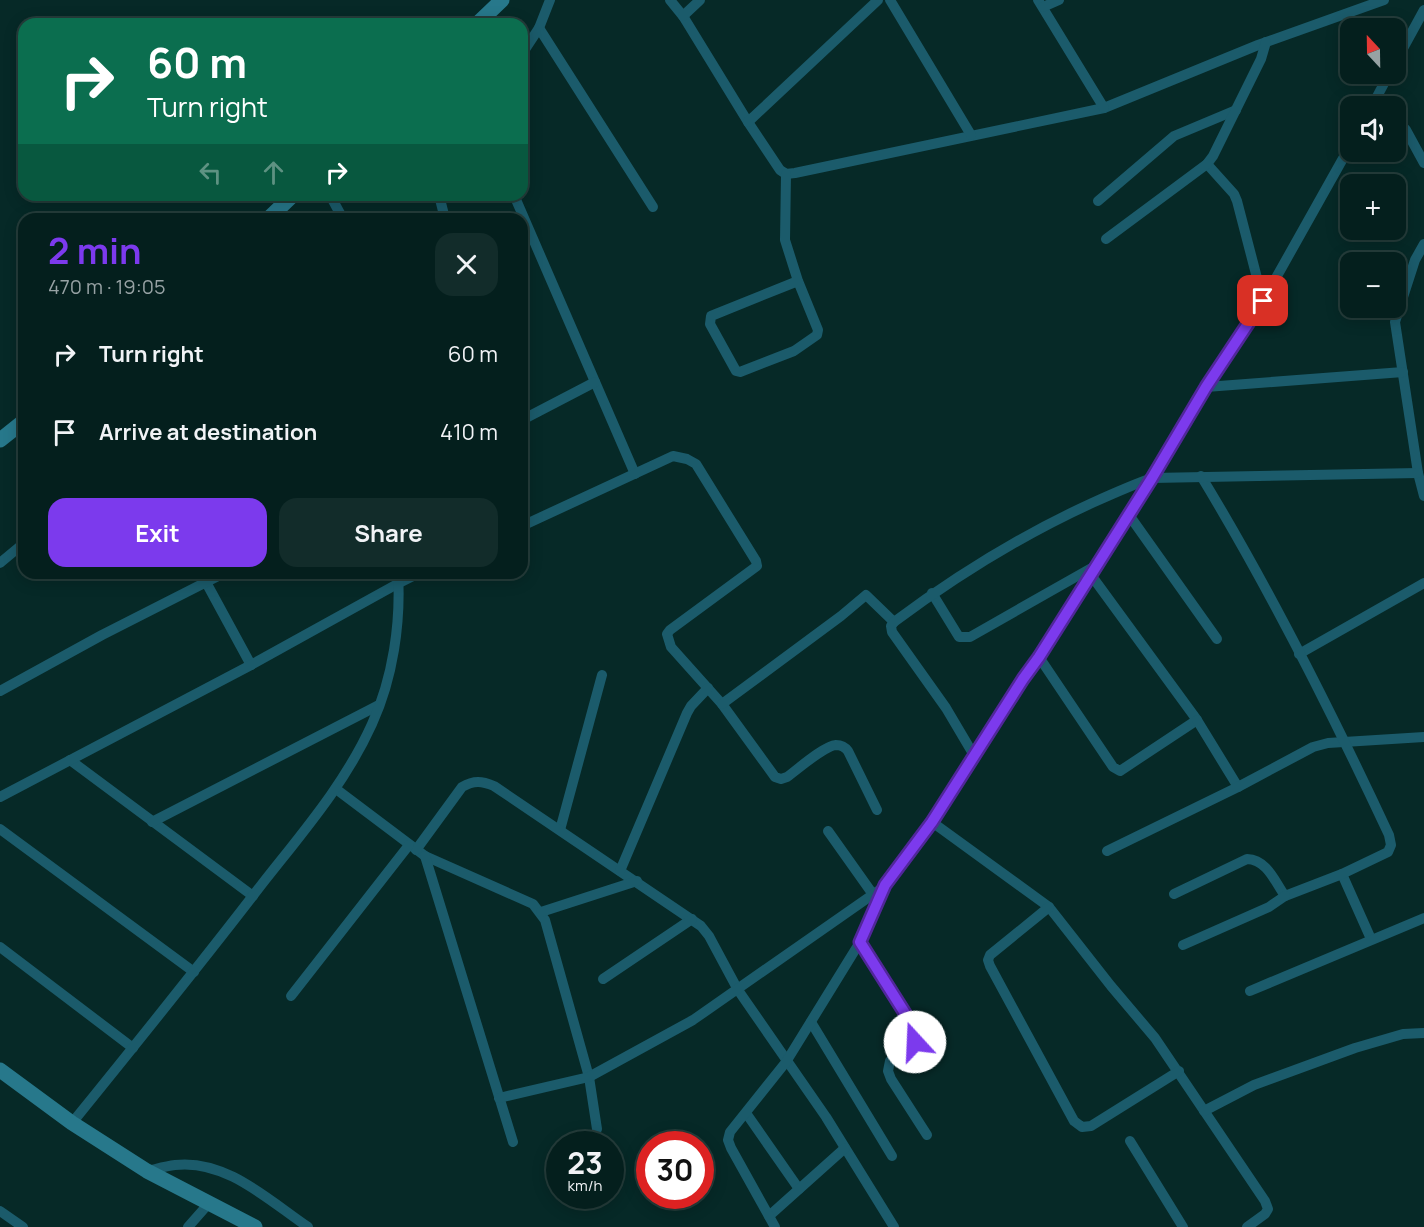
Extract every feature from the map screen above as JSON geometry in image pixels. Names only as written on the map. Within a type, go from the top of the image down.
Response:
[{"type":"street","points":[[483,18],[502,0]]},
{"type":"street","points":[[528,45],[539,28],[550,0]]},
{"type":"street","points":[[670,0],[683,16],[748,123],[780,170],[786,174],[1104,108],[1266,42],[1384,0]]},
{"type":"street","points":[[683,16],[700,0]]},
{"type":"street","points":[[748,123],[878,0]]},
{"type":"street","points":[[890,0],[971,135]]},
{"type":"street","points":[[1059,0],[1040,4],[1104,108]]},
{"type":"street","points":[[1406,43],[1424,10]]},
{"type":"street","points":[[539,28],[653,207]]},
{"type":"street","points":[[1106,239],[1207,164],[1261,59],[1266,42]]},
{"type":"street","points":[[1098,201],[1174,136],[1236,110]]},
{"type":"street","points":[[1406,130],[1424,163]]},
{"type":"street","points":[[775,1227],[728,1140],[730,1132],[786,1062],[860,942],[885,885],[932,822],[975,757],[1129,515],[1206,387],[1263,301],[1341,162]]},
{"type":"street","points":[[1207,164],[1234,194],[1237,201],[1263,301]]},
{"type":"street","points":[[786,174],[785,240],[798,281],[818,330],[817,335],[794,351],[740,372],[736,371],[710,324],[711,316],[798,281]]},
{"type":"street","points":[[274,213],[287,201]]},
{"type":"street","points":[[528,227],[635,474]]},
{"type":"street","points":[[1424,244],[1415,260],[1395,322],[1418,473],[1424,496]]},
{"type":"street","points":[[1206,387],[1403,372]]},
{"type":"street","points":[[528,417],[595,382]]},
{"type":"street","points":[[0,440],[18,426]]},
{"type":"street","points":[[528,523],[673,456],[696,464],[757,566],[670,630],[668,634],[671,647],[722,704],[775,777],[781,779],[787,777],[826,749],[835,745],[843,746],[848,751],[877,810]]},
{"type":"street","points":[[975,757],[946,708],[892,632],[891,626],[894,622],[932,593],[1038,528],[1152,478],[1418,473]]},
{"type":"street","points":[[1183,945],[1269,907],[1285,896],[1342,874],[1388,852],[1391,845],[1389,835],[1346,744],[1241,542],[1201,476]]},
{"type":"street","points":[[1129,515],[1217,639]]},
{"type":"street","points":[[0,563],[18,548]]},
{"type":"street","points":[[932,593],[959,637],[970,637],[1098,564]]},
{"type":"street","points":[[1091,575],[1197,720],[1238,787]]},
{"type":"street","points":[[1,688],[201,579]]},
{"type":"street","points":[[204,579],[251,665]]},
{"type":"street","points":[[0,797],[251,665],[396,579]]},
{"type":"street","points":[[72,1123],[194,972],[336,789],[372,723],[388,676],[397,626],[398,579]]},
{"type":"street","points":[[1299,654],[1424,583]]},
{"type":"street","points":[[722,704],[866,596],[894,622]]},
{"type":"street","points":[[1039,657],[1113,767],[1120,771],[1197,720]]},
{"type":"street","points":[[560,830],[602,675]]},
{"type":"street","points":[[620,871],[687,713],[708,688]]},
{"type":"street","points":[[152,822],[379,705]]},
{"type":"street","points":[[1107,851],[1238,787],[1312,747],[1424,737]]},
{"type":"street","points":[[70,760],[253,896]]},
{"type":"street","points":[[291,996],[417,850],[462,788],[475,781],[483,781],[494,786],[701,926],[709,936],[738,990],[845,1148],[894,1227]]},
{"type":"street","points":[[336,789],[417,850],[533,904],[541,912],[589,1077],[597,1129]]},
{"type":"street","points":[[932,822],[1049,907],[1155,1038],[1265,1202],[1268,1209],[1265,1214],[1247,1227]]},
{"type":"street","points":[[0,829],[194,972]]},
{"type":"street","points":[[828,831],[872,893]]},
{"type":"street","points":[[417,850],[513,1142]]},
{"type":"street","points":[[1174,894],[1247,859],[1262,863],[1285,896]]},
{"type":"street","points":[[1342,874],[1371,939]]},
{"type":"street","points":[[541,912],[637,882]]},
{"type":"street","points":[[499,1098],[589,1077],[693,1020],[885,885]]},
{"type":"street","points":[[1049,907],[990,954],[988,960],[1074,1120],[1082,1127],[1091,1126],[1179,1071]]},
{"type":"street","points":[[1250,991],[1424,918]]},
{"type":"street","points":[[603,979],[692,919]]},
{"type":"street","points":[[860,942],[915,1029],[915,1042],[890,1061],[888,1071],[927,1135]]},
{"type":"street","points":[[0,947],[133,1048]]},
{"type":"street","points":[[811,1022],[892,1156]]},
{"type":"street","points":[[1204,1111],[1254,1085],[1356,1048],[1403,1034],[1424,1033]]},
{"type":"street","points":[[0,1070],[72,1123],[147,1171],[255,1227]]},
{"type":"street","points":[[746,1113],[799,1190]]},
{"type":"street","points":[[1130,1141],[1182,1227]]},
{"type":"street","points":[[769,1216],[845,1148]]},
{"type":"street","points":[[147,1171],[174,1165],[195,1165],[230,1174],[308,1227]]},
{"type":"street","points":[[188,1227],[210,1202]]},
{"type":"street","points":[[0,1210],[23,1227]]},
{"type":"route","points":[[915,1042],[915,1029],[860,942],[885,885],[932,822],[975,757],[1152,478],[1206,387],[1263,301]]}]
